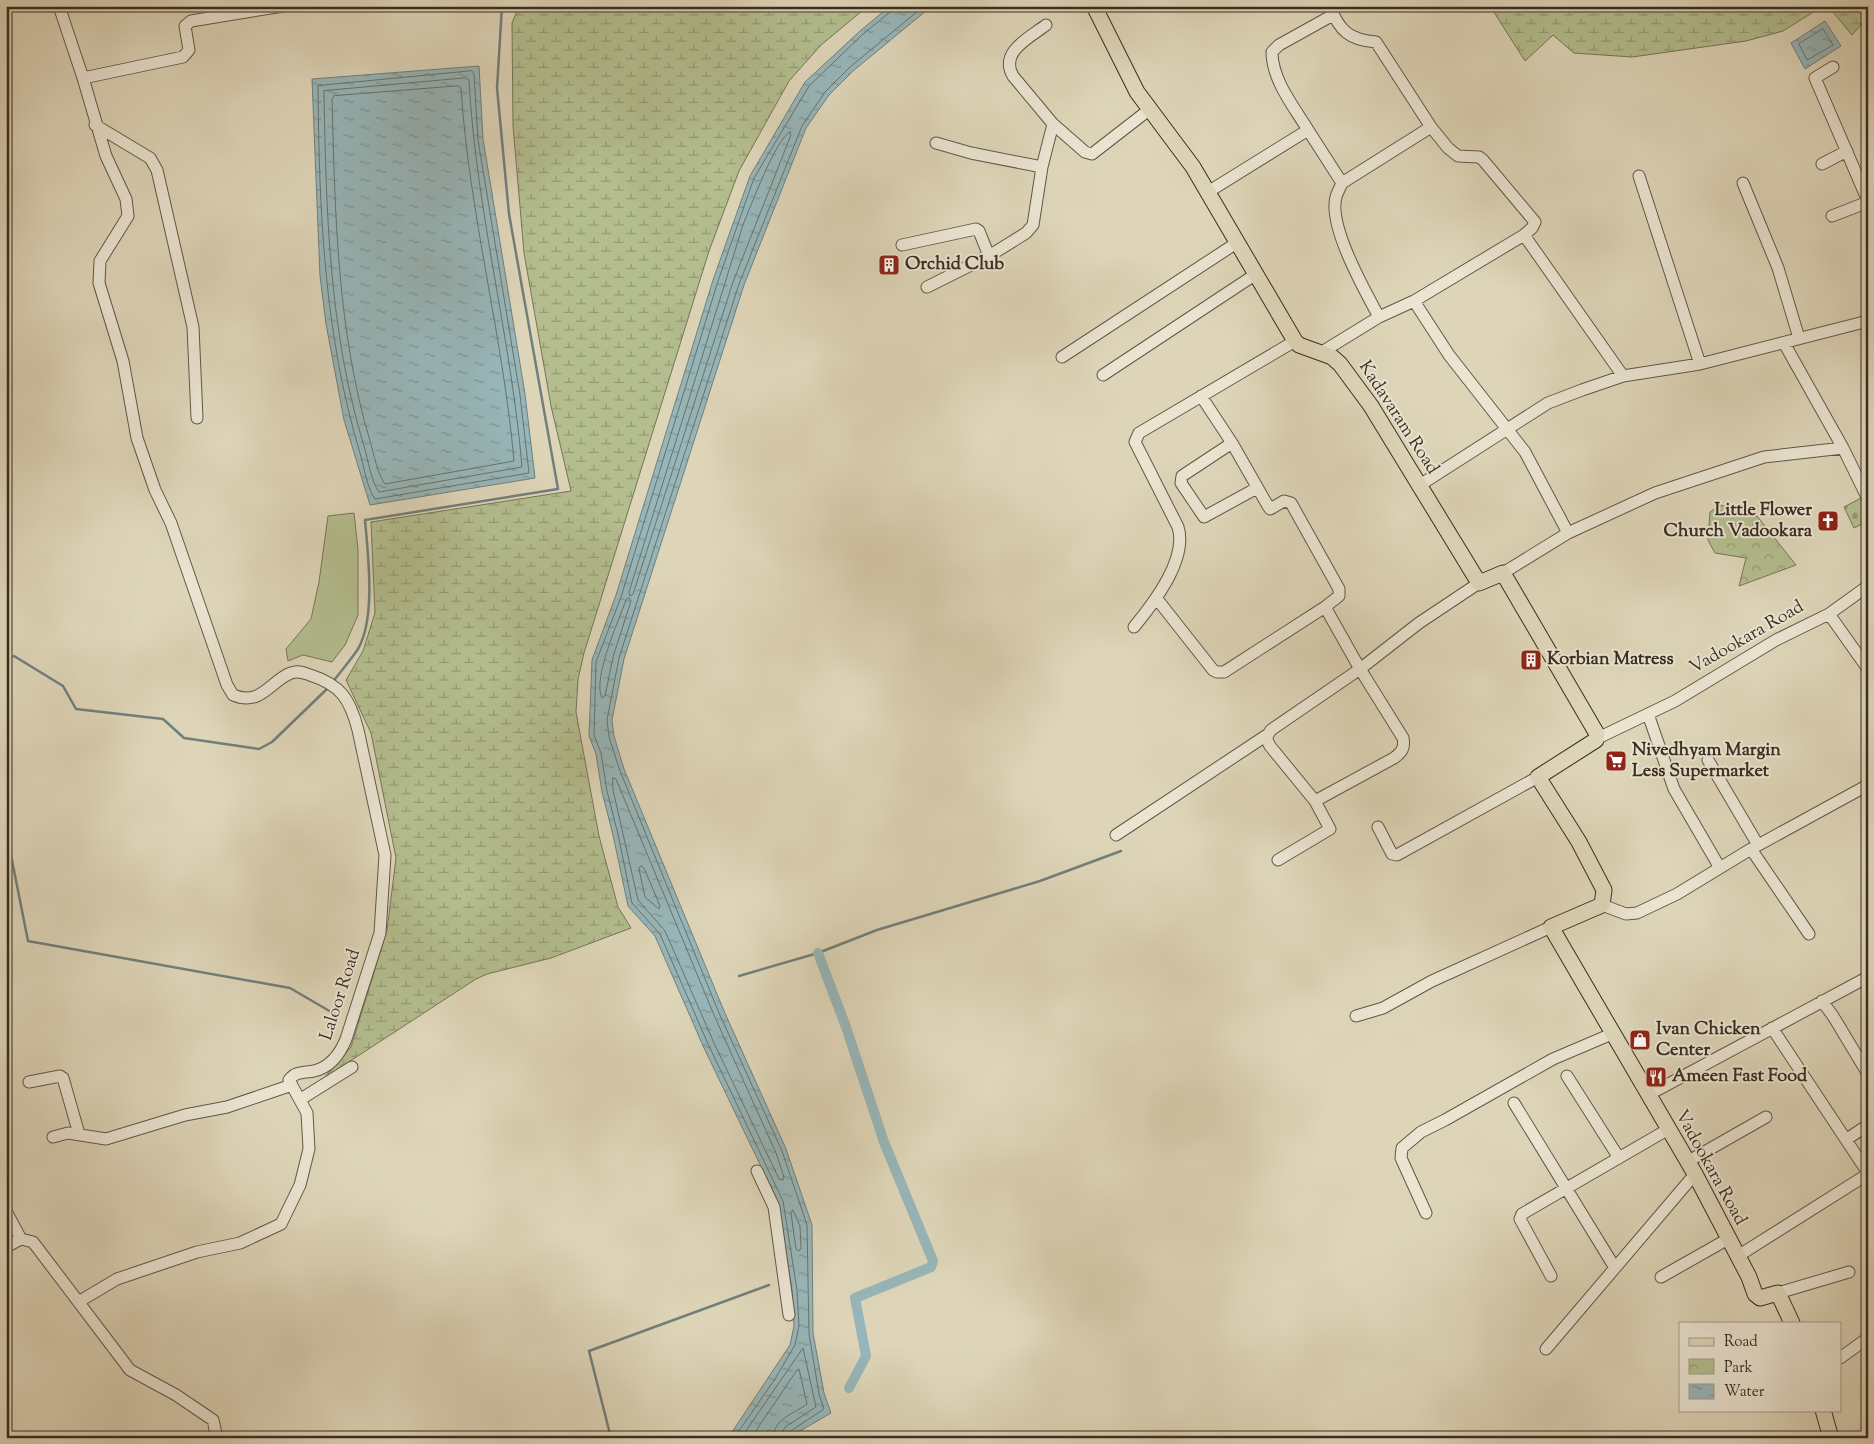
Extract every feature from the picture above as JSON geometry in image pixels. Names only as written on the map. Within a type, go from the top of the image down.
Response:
[{"type":"main road","points":[[1094,6],[1137,92],[1193,167],[1295,341]]},
{"type":"main road","name":"Kadavaram Road","points":[[1295,341],[1299,345],[1332,357],[1340,364],[1371,406],[1479,583]]},
{"type":"main road","points":[[1479,583],[1503,573],[1598,738]]},
{"type":"main road","name":"Vadookara Road","points":[[1538,776],[1598,738]]},
{"type":"main road","points":[[1538,776],[1579,842],[1604,890],[1602,905],[1551,927]]},
{"type":"main road","name":"Vadookara Road","points":[[1551,927],[1614,1033],[1667,1130],[1691,1168],[1738,1256],[1755,1294],[1760,1298],[1778,1293]]},
{"type":"main road","points":[[1778,1293],[1792,1322]]},
{"type":"main road","points":[[1824,1412],[1831,1438]]},
{"type":"street","points":[[59,6],[83,78],[96,125],[150,158],[157,170],[193,327],[197,418]]},
{"type":"street","points":[[83,78],[183,57],[189,50],[185,26],[192,21],[283,6]]},
{"type":"street","points":[[1322,352],[1379,317],[1414,301],[1524,235],[1532,228],[1535,222],[1490,167],[1479,157],[1464,158],[1452,153],[1431,127],[1376,42],[1357,40],[1347,32],[1331,11],[1279,45],[1272,52],[1272,64],[1278,80],[1342,183]]},
{"type":"street","points":[[1046,24],[1012,52],[1008,59],[1008,67],[1052,124],[1085,152],[1092,154],[1150,109]]},
{"type":"street","points":[[1832,216],[1868,201],[1815,78],[1833,67]]},
{"type":"street","points":[[927,287],[989,256],[1026,233],[1033,225],[1042,167],[1052,124]]},
{"type":"street","name":"Laloor Road","points":[[53,1137],[68,1133],[106,1139],[185,1116],[228,1107],[323,1068],[340,1053],[380,933],[385,855],[381,829],[354,714],[346,698],[337,688],[327,681],[298,671],[293,672],[269,690],[254,696],[233,695],[227,685],[170,523],[155,490],[137,438],[123,361],[99,284],[100,261],[128,216],[126,199],[106,156],[96,125]]},
{"type":"street","points":[[1379,317],[1342,240],[1335,211],[1336,198],[1342,183],[1431,127]]},
{"type":"street","points":[[1208,192],[1308,130]]},
{"type":"street","points":[[936,143],[971,153],[1042,167]]},
{"type":"street","points":[[1822,164],[1847,151]]},
{"type":"street","points":[[1639,176],[1700,364]]},
{"type":"street","points":[[1743,183],[1778,268],[1799,338]]},
{"type":"street","points":[[902,245],[976,229],[979,231],[989,256]]},
{"type":"street","points":[[1524,235],[1623,376]]},
{"type":"street","points":[[1062,357],[1238,242]]},
{"type":"street","points":[[1103,375],[1256,274]]},
{"type":"street","points":[[1414,301],[1449,356],[1526,452],[1568,533]]},
{"type":"street","points":[[1420,485],[1548,403],[1623,376],[1700,364],[1868,321]]},
{"type":"street","points":[[1134,627],[1157,599],[1179,552],[1181,538],[1178,528],[1135,442],[1138,433],[1295,341]]},
{"type":"street","points":[[1784,343],[1843,448],[1868,499]]},
{"type":"street","points":[[1157,599],[1213,670],[1220,673],[1340,596],[1339,589],[1291,503],[1284,501],[1270,509],[1232,443],[1201,396]]},
{"type":"street","points":[[1232,443],[1182,476],[1181,482],[1204,517],[1257,488]]},
{"type":"street","points":[[1503,573],[1568,533],[1655,493],[1764,457],[1843,448]]},
{"type":"street","points":[[1116,835],[1267,735],[1271,730],[1360,669],[1419,623],[1479,583]]},
{"type":"street","name":"Vadookara Road","points":[[1598,738],[1675,701],[1776,640],[1829,614],[1868,586]]},
{"type":"street","points":[[1315,801],[1394,758],[1401,753],[1404,746],[1403,738],[1360,669],[1325,607]]},
{"type":"street","points":[[1829,614],[1868,669]]},
{"type":"street","points":[[1648,714],[1674,789],[1720,868]]},
{"type":"street","points":[[1267,735],[1270,746],[1315,801],[1329,826],[1329,832],[1278,860]]},
{"type":"street","points":[[1708,760],[1755,847],[1809,934]]},
{"type":"street","name":"Vadookara Road","points":[[1378,827],[1392,854],[1397,855],[1538,776]]},
{"type":"street","points":[[1602,905],[1626,914],[1637,913],[1677,894],[1755,847],[1868,785]]},
{"type":"street","points":[[1356,1016],[1384,1008],[1432,981],[1551,927]]},
{"type":"street","points":[[1648,1095],[1868,977]]},
{"type":"street","points":[[1822,1001],[1868,1074]]},
{"type":"street","points":[[1738,1256],[1868,1174],[1847,1139],[1772,1028]]},
{"type":"street","points":[[1426,1213],[1401,1158],[1402,1148],[1421,1132],[1553,1059],[1614,1033]]},
{"type":"street","points":[[301,1099],[352,1067]]},
{"type":"street","points":[[29,1082],[60,1076],[64,1078],[79,1134]]},
{"type":"street","points":[[1567,1076],[1619,1158]]},
{"type":"street","points":[[80,1301],[117,1279],[197,1252],[240,1243],[281,1224],[300,1185],[309,1149],[307,1113],[292,1080]]},
{"type":"street","points":[[1514,1103],[1615,1268]]},
{"type":"street","points":[[1546,1349],[1615,1268],[1691,1168],[1766,1117]]},
{"type":"street","points":[[1847,1139],[1868,1125]]},
{"type":"street","points":[[1551,1276],[1520,1216],[1667,1130]]},
{"type":"street","points":[[757,1171],[774,1207],[789,1315]]},
{"type":"street","points":[[6,1211],[21,1239]]},
{"type":"street","points":[[6,1247],[21,1239],[33,1242],[80,1301],[130,1370],[176,1396],[212,1420],[217,1438]]},
{"type":"street","points":[[1661,1277],[1728,1239]]},
{"type":"street","points":[[1778,1293],[1849,1272]]},
{"type":"street","points":[[1842,1357],[1868,1338]]},
{"type":"green space","points":[[519,6],[868,6],[821,45],[789,81],[739,171],[709,251],[584,653],[578,679],[576,712],[599,836],[618,907],[631,928],[551,958],[487,974],[476,979],[324,1078],[351,1047],[387,930],[396,858],[371,733],[346,680],[363,651],[375,613],[371,522],[571,491],[551,406],[524,253],[513,126],[512,23]]},
{"type":"green space","points":[[1490,6],[1823,6],[1783,31],[1746,41],[1632,57],[1574,53],[1553,35],[1525,61]]},
{"type":"green space","points":[[1828,6],[1868,6],[1868,17],[1852,35]]},
{"type":"green space","points":[[1861,498],[1868,511],[1868,521],[1854,528],[1844,507]]},
{"type":"green space","points":[[1720,505],[1757,516],[1796,565],[1739,586],[1746,558],[1715,553],[1708,540],[1710,512]]},
{"type":"green space","points":[[354,513],[358,549],[358,615],[345,645],[332,662],[303,655],[288,661],[286,649],[311,619],[319,582],[328,516]]},
{"type":"water","points":[[890,6],[932,6],[853,71],[829,95],[806,128],[744,285],[624,659],[612,720],[614,736],[624,769],[724,1011],[786,1149],[812,1225],[813,1333],[824,1393],[831,1413],[788,1438],[728,1438],[790,1345],[794,1326],[792,1290],[778,1202],[704,1048],[655,936],[628,906],[602,792],[596,754],[589,736],[592,660],[616,595],[713,280],[750,176],[805,82]]},
{"type":"water","points":[[1825,21],[1841,46],[1805,69],[1791,43]]},
{"type":"water","points":[[479,66],[483,139],[525,394],[535,478],[370,505],[344,420],[326,324],[320,276],[312,79]]},
{"type":"waterway","points":[[332,683],[358,649],[364,636],[369,604],[368,551],[365,520],[558,489],[509,214],[497,88],[502,6]]},
{"type":"waterway","points":[[6,660],[14,656],[63,686],[76,709],[163,719],[184,738],[259,749],[272,742],[329,687]]},
{"type":"waterway","points":[[6,830],[28,941],[290,988],[338,1016]]},
{"type":"waterway","points":[[739,976],[818,953],[877,930],[1040,881],[1121,851]]},
{"type":"waterway","points":[[818,953],[846,1027],[884,1142],[933,1261],[931,1267],[855,1298],[866,1356],[849,1388]]},
{"type":"waterway","points":[[611,1438],[589,1351],[769,1285]]},
{"type":"place","name":"Orchid Club","points":[[889,265]]},
{"type":"place","name":"Little Flower Church Vadookara","points":[[1828,521]]},
{"type":"place","name":"Korbian Matress","points":[[1531,660]]},
{"type":"place","name":"Nivedhyam Margin Less Supermarket","points":[[1616,761]]},
{"type":"place","name":"Ivan Chicken Center","points":[[1640,1040]]},
{"type":"place","name":"Ameen Fast Food","points":[[1656,1077]]}]
